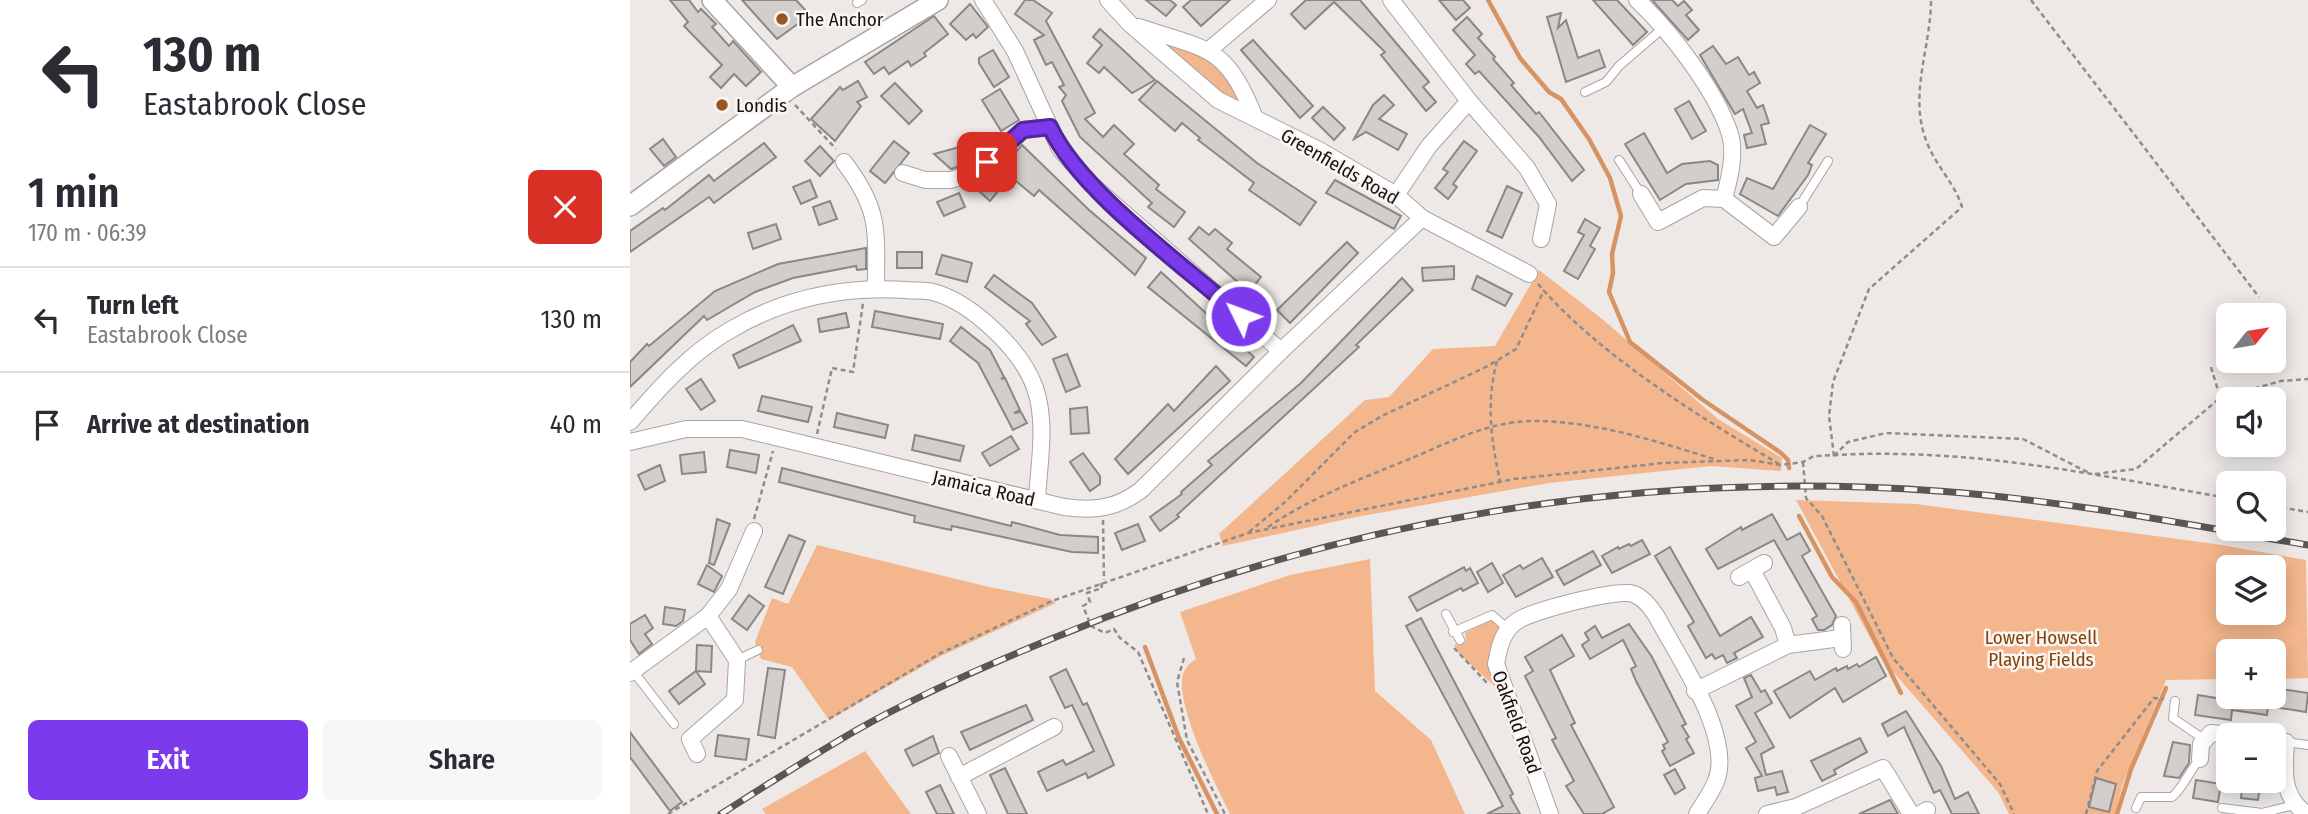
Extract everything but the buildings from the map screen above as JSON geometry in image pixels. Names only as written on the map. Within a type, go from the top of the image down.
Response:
[{"type":"street","points":[[712,0],[788,89]]},
{"type":"street","points":[[982,0],[1015,51],[1060,149],[1091,184],[1281,351],[1141,490],[1122,503],[1103,510]]},
{"type":"street","name":"Greenfields Road","points":[[1108,0],[1130,24],[1219,100],[1319,150],[1395,195],[1422,218],[1530,274]]},
{"type":"street","points":[[1209,50],[1268,0]]},
{"type":"street","points":[[1391,0],[1469,101],[1527,168],[1548,204],[1541,239]]},
{"type":"street","points":[[1637,0],[1710,94],[1731,136],[1731,172],[1724,199]]},
{"type":"street","points":[[630,206],[788,89],[929,2]]},
{"type":"street","name":"Greenfields Road","points":[[1130,24],[1209,50],[1233,70],[1255,118]]},
{"type":"street","points":[[1395,195],[1429,146],[1469,101]]},
{"type":"street","points":[[904,173],[925,180],[951,180],[976,172],[1023,130],[1050,127]]},
{"type":"street","points":[[844,162],[868,196],[876,219],[870,289]]},
{"type":"street","points":[[1641,194],[1662,229],[1703,198],[1724,199],[1774,237],[1799,207]]},
{"type":"street","name":"Greenfields Road","points":[[1281,351],[1422,218]]},
{"type":"street","points":[[630,422],[665,381],[709,343],[732,328],[801,300],[870,289],[933,292],[986,321],[1019,358],[1035,388],[1041,425],[1037,499]]},
{"type":"street","name":"Jamaica Road","points":[[630,442],[686,429],[743,429],[1064,507],[1103,510]]},
{"type":"street","points":[[631,670],[708,617],[729,589],[754,531]]},
{"type":"street","points":[[1752,570],[1783,628],[1788,645]]},
{"type":"street","points":[[1508,629],[1518,620],[1540,612],[1606,595],[1631,593],[1649,605],[1716,730],[1720,762],[1717,780],[1700,813]]},
{"type":"street","points":[[696,754],[690,739],[735,700],[737,660],[708,617]]},
{"type":"street","name":"Oakfield Road","points":[[1508,629],[1500,643],[1496,664],[1550,814]]},
{"type":"street","points":[[1695,691],[1788,645],[1842,637]]},
{"type":"street","points":[[959,777],[1053,725]]},
{"type":"street","points":[[2200,759],[2205,740],[2211,733],[2216,734]]},
{"type":"street","points":[[1877,752],[1883,768],[1919,812]]},
{"type":"street","points":[[948,756],[978,814]]},
{"type":"street","points":[[1767,814],[1796,807],[1883,768]]},
{"type":"street","points":[[2286,788],[2300,809]]},
{"type":"lane","points":[[1585,92],[1606,82],[1619,66],[1662,29]]},
{"type":"lane","points":[[1619,160],[1641,194]]},
{"type":"lane","points":[[1799,207],[1828,161]]},
{"type":"lane","points":[[1446,614],[1460,640]]},
{"type":"lane","points":[[1454,632],[1492,615],[1508,629]]},
{"type":"lane","points":[[737,660],[758,650]]},
{"type":"lane","points":[[631,670],[674,724]]},
{"type":"lane","points":[[2175,701],[2173,718],[2205,740]]},
{"type":"lane","points":[[2286,742],[2308,745]]},
{"type":"lane","points":[[2136,808],[2141,797],[2172,797],[2180,790],[2183,779],[2200,759]]},
{"type":"lane","points":[[2222,808],[2262,813],[2300,809]]},
{"type":"path","points":[[1834,456],[1829,416],[1833,382],[1869,289],[1962,207],[1950,180],[1928,146],[1920,115],[1919,72],[1927,44],[1931,0]]},
{"type":"path","points":[[2031,0],[2259,298]]},
{"type":"path","points":[[788,89],[844,162]]},
{"type":"path","points":[[1530,274],[1562,312],[1693,413],[1781,465]]},
{"type":"path","points":[[814,447],[832,368],[853,372],[870,289]]},
{"type":"path","points":[[1248,533],[1285,502],[1355,432],[1516,349],[1544,290]]},
{"type":"path","points":[[1497,360],[1490,387],[1490,426],[1500,482]]},
{"type":"path","points":[[2211,367],[2217,387]]},
{"type":"path","points":[[2259,387],[2281,381],[2308,379]]},
{"type":"path","points":[[1834,456],[1848,442],[1886,433],[2023,439],[2092,474],[2136,469],[2216,401]]},
{"type":"path","points":[[1265,530],[1290,512],[1357,480],[1490,426],[1534,421],[1600,429],[1720,461]]},
{"type":"path","points":[[754,531],[754,517],[776,438]]},
{"type":"path","points":[[668,814],[939,654],[1052,601],[1248,533],[1500,482],[1663,463],[1749,460],[1781,465],[1803,462],[1814,456],[1895,454],[2092,474],[2216,496]]},
{"type":"path","points":[[1803,462],[1806,498],[1827,526],[1893,658],[2000,784],[2014,814]]},
{"type":"path","points":[[2286,508],[2308,512]]},
{"type":"path","points":[[1103,510],[1102,588],[1087,593],[1090,603],[1083,606],[1091,626],[1105,633],[1114,629],[1120,638],[1138,652],[1208,814]]},
{"type":"path","points":[[1454,632],[1450,641],[1457,655],[1509,702]]},
{"type":"path","points":[[1184,658],[1177,682],[1187,740],[1225,814]]},
{"type":"path","points":[[2086,814],[2097,771],[2105,760],[2154,698],[2175,701]]},
{"type":"green space","points":[[1167,42],[1217,62],[1239,97],[1234,100],[1200,77],[1163,45]]},
{"type":"green space","points":[[1539,270],[1601,318],[1718,419],[1782,458],[1781,471],[1711,466],[1549,483],[1356,517],[1223,546],[1219,534],[1365,400],[1389,397],[1433,349],[1495,346]]},
{"type":"green space","name":"Lower Howsell Playing Fields","points":[[1796,500],[1916,504],[2215,544],[2278,555],[2216,555],[2216,625],[2286,625],[2286,556],[2306,560],[2308,678],[2286,679],[2286,639],[2216,639],[2216,679],[2166,680],[2123,783],[2115,814],[2009,814],[1998,792],[1881,658]]},
{"type":"green space","points":[[817,545],[989,587],[1051,599],[1056,603],[941,656],[829,720],[792,667],[761,659],[755,642],[772,598],[788,604]]},
{"type":"green space","points":[[1370,559],[1375,691],[1431,740],[1465,814],[1230,814],[1192,730],[1183,695],[1182,677],[1186,668],[1196,659],[1180,612],[1290,575]]},
{"type":"green space","points":[[1492,619],[1500,623],[1499,690],[1460,655],[1454,645],[1466,641],[1465,633]]},
{"type":"green space","points":[[865,751],[911,814],[766,814],[762,809]]},
{"type":"waterway","points":[[1488,0],[1520,58],[1549,92],[1561,99],[1589,139],[1610,178],[1621,216],[1612,254],[1613,273],[1609,292],[1630,342],[1703,400],[1781,453],[1788,460],[1789,468]]},
{"type":"waterway","points":[[1799,516],[1832,577],[1856,602],[1901,693]]},
{"type":"waterway","points":[[1145,647],[1179,738],[1217,814]]},
{"type":"waterway","points":[[2117,814],[2131,769],[2166,688]]},
{"type":"railway","points":[[721,814],[821,751],[903,705],[1051,639],[1158,598],[1266,563],[1375,535],[1486,513],[1597,497],[1710,488],[1824,486],[1938,491],[2031,500],[2308,545]]},
{"type":"place","name":"The Anchor","points":[[782,19]]},
{"type":"place","name":"Londis","points":[[722,105]]},
{"type":"route","points":[[987,162],[1023,130],[1050,127],[1060,149],[1091,184],[1241,316]]}]
